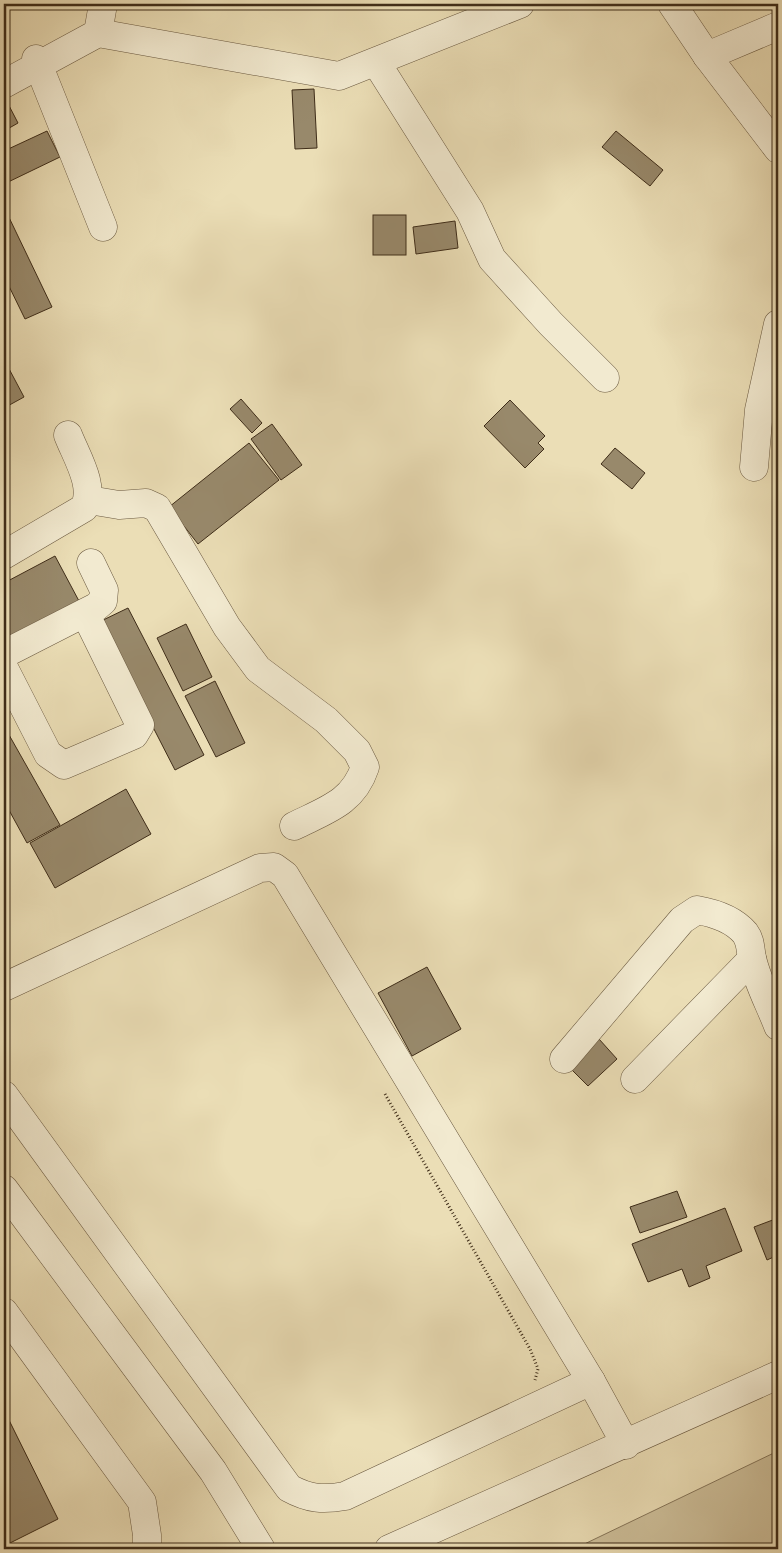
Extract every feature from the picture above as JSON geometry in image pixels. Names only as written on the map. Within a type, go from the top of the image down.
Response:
[{"type":"street","points":[[98,33],[103,4]]},
{"type":"street","points":[[4,84],[98,33],[339,76],[520,4]]},
{"type":"street","points":[[672,4],[707,56],[778,149]]},
{"type":"street","points":[[707,56],[778,26]]},
{"type":"street","points":[[36,59],[103,227]]},
{"type":"street","points":[[376,62],[470,211],[492,259],[551,324],[605,378]]},
{"type":"street","points":[[754,467],[759,410],[778,324]]},
{"type":"street","points":[[4,555],[84,508],[89,500],[89,490],[68,435]]},
{"type":"street","points":[[89,500],[118,505],[146,503],[158,508],[227,627],[258,669],[326,720],[357,751],[365,767],[360,782],[343,802],[294,826]]},
{"type":"street","points":[[4,654],[85,613],[103,601],[104,590],[91,563]]},
{"type":"street","points":[[4,668],[48,754],[64,765],[134,735],[140,725],[85,613]]},
{"type":"street","points":[[4,987],[260,868],[274,868],[285,875],[591,1381],[626,1445]]},
{"type":"street","points":[[564,1060],[682,920],[697,910],[715,913],[733,923],[745,933],[750,942],[752,959],[778,1026]]},
{"type":"street","points":[[635,1079],[752,959]]},
{"type":"street","points":[[4,1094],[289,1488],[304,1496],[325,1500],[345,1496],[591,1381]]},
{"type":"street","points":[[4,1189],[213,1471],[261,1549]]},
{"type":"street","points":[[4,1312],[142,1502],[148,1535],[147,1549]]},
{"type":"street","points":[[389,1549],[626,1445],[778,1375]]},
{"type":"path","points":[[382,1090],[530,1349],[538,1369],[532,1387]]},
{"type":"shaded area","points":[[778,1451],[778,1549],[574,1549]]},
{"type":"building","points":[[314,89],[317,148],[295,149],[292,90]]},
{"type":"building","points":[[4,96],[18,123],[4,131]]},
{"type":"building","points":[[47,131],[60,157],[4,184],[4,151]]},
{"type":"building","points":[[616,131],[663,170],[650,186],[602,147]]},
{"type":"building","points":[[4,207],[52,307],[25,319],[4,276]]},
{"type":"building","points":[[373,215],[406,215],[406,255],[373,255]]},
{"type":"building","points":[[455,221],[458,248],[416,254],[413,227]]},
{"type":"building","points":[[7,365],[24,397],[4,408],[4,366]]},
{"type":"building","points":[[778,398],[778,437],[774,437]]},
{"type":"building","points":[[241,399],[262,423],[252,433],[230,409]]},
{"type":"building","points":[[510,400],[545,436],[538,443],[544,449],[525,468],[484,426]]},
{"type":"building","points":[[272,424],[302,465],[281,480],[251,439]]},
{"type":"building","points":[[249,443],[279,480],[198,544],[169,507]]},
{"type":"building","points":[[615,448],[645,473],[632,489],[601,464]]},
{"type":"building","points":[[55,556],[79,601],[4,641],[4,583]]},
{"type":"building","points":[[128,608],[204,755],[175,770],[99,622]]},
{"type":"building","points":[[186,624],[212,677],[183,691],[157,638]]},
{"type":"building","points":[[215,681],[245,743],[216,757],[185,696]]},
{"type":"building","points":[[4,726],[60,825],[27,843],[4,801]]},
{"type":"building","points":[[126,789],[151,834],[55,888],[30,843]]},
{"type":"building","points":[[427,967],[461,1029],[412,1056],[378,993]]},
{"type":"building","points":[[599,1039],[617,1059],[588,1086],[569,1067]]},
{"type":"building","points":[[677,1191],[687,1217],[640,1233],[630,1207]]},
{"type":"building","points":[[725,1208],[742,1251],[706,1266],[710,1278],[689,1287],[682,1269],[648,1282],[632,1244]]},
{"type":"building","points":[[778,1218],[778,1255],[767,1260],[754,1227]]},
{"type":"building","points":[[4,1410],[58,1519],[4,1546]]}]
